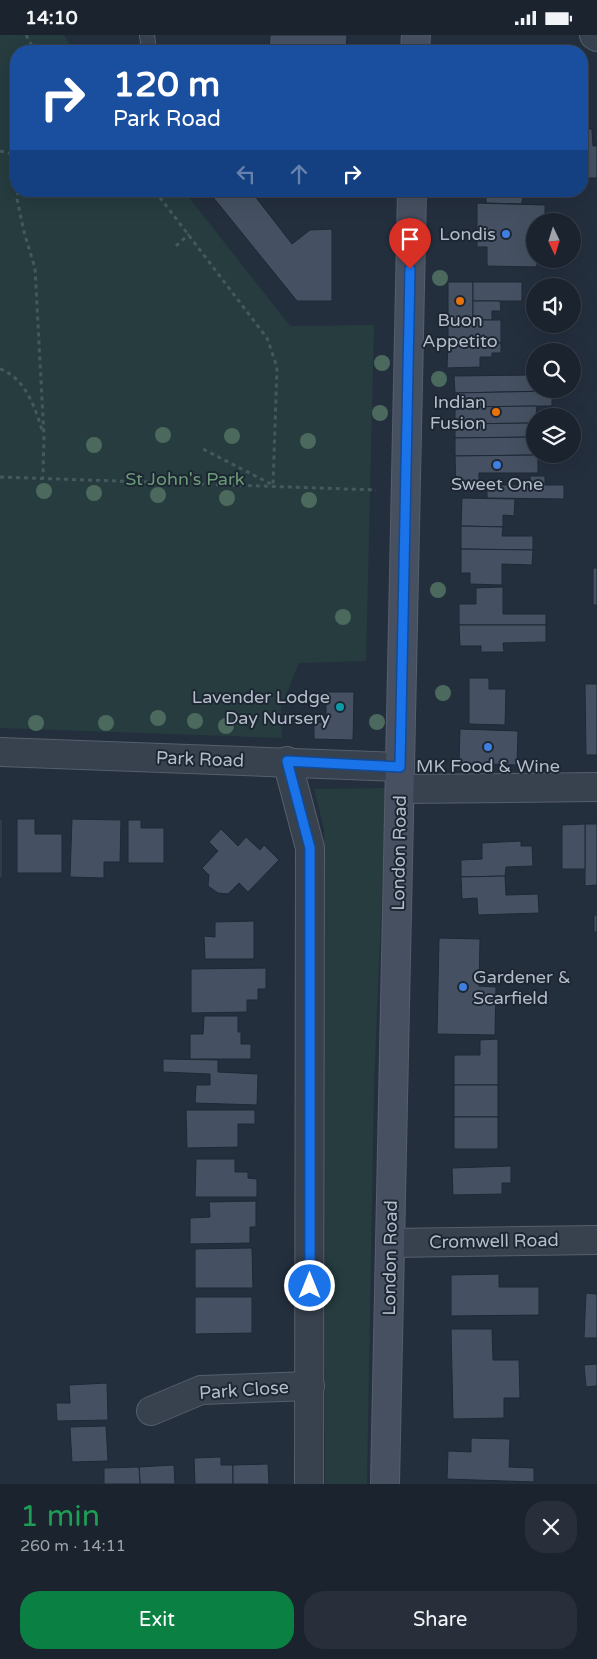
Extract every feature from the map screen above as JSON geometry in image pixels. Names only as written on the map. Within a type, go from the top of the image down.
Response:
[{"type":"main road","name":"London Road","points":[[385,1484],[412,197]]},
{"type":"street","name":"Park Road","points":[[0,752],[287,761],[400,778],[597,787]]},
{"type":"street","name":"Park Close","points":[[287,761],[310,848],[309,1484]]},
{"type":"street","name":"Cromwell Road","points":[[391,1243],[597,1240]]},
{"type":"street","name":"Park Close","points":[[151,1411],[201,1390],[310,1386]]},
{"type":"path","points":[[17,197],[24,232],[35,267],[44,436],[43,477]]},
{"type":"path","points":[[159,197],[268,338],[277,367],[273,485]]},
{"type":"path","points":[[176,246],[189,234]]},
{"type":"path","points":[[0,369],[11,373],[33,402],[44,436]]},
{"type":"path","points":[[201,448],[273,485]]},
{"type":"path","points":[[0,477],[376,489],[376,497]]},
{"type":"green space","name":"St John's Park","points":[[0,35],[64,35],[70,45],[10,45],[10,197],[189,197],[290,326],[374,325],[366,661],[299,663],[281,707],[282,738],[0,728]]},
{"type":"green space","points":[[386,788],[374,1088],[367,1484],[325,1484],[324,829],[314,789]]},
{"type":"building","points":[[270,35],[347,35],[346,45],[269,45]]},
{"type":"building","points":[[588,129],[592,129],[593,146],[597,146],[597,178],[588,178]]},
{"type":"building","points":[[213,197],[256,197],[292,244],[310,230],[332,229],[332,301],[297,301]]},
{"type":"building","points":[[486,197],[523,197],[522,204],[486,203]]},
{"type":"building","name":"Londis","points":[[477,203],[545,205],[545,213],[526,213],[526,267],[487,266],[487,247],[477,247]]},
{"type":"building","name":"Buon Appetito","points":[[448,282],[473,282],[473,320],[448,320]]},
{"type":"building","points":[[473,282],[522,282],[522,301],[473,301]]},
{"type":"building","points":[[473,301],[500,301],[501,311],[492,311],[492,320],[473,320]]},
{"type":"building","points":[[448,320],[501,320],[501,343],[448,343]]},
{"type":"building","points":[[448,343],[501,343],[501,353],[492,353],[492,357],[480,357],[480,367],[447,368]]},
{"type":"building","points":[[526,375],[526,392],[455,393],[454,376]]},
{"type":"building","points":[[526,392],[526,398],[552,398],[552,406],[455,407],[455,393]]},
{"type":"building","name":"Indian Fusion","points":[[537,406],[537,408],[526,408],[526,423],[455,424],[455,407]]},
{"type":"building","points":[[526,423],[526,437],[455,438],[455,424]]},
{"type":"building","points":[[526,437],[526,455],[455,456],[455,438]]},
{"type":"building","name":"Sweet One","points":[[526,455],[526,463],[538,463],[538,473],[479,473],[479,489],[456,490],[455,456]]},
{"type":"building","points":[[530,476],[545,476],[545,485],[564,485],[564,499],[487,498],[487,485],[530,485]]},
{"type":"building","points":[[462,498],[515,499],[514,516],[503,515],[503,527],[461,526]]},
{"type":"building","points":[[461,526],[503,527],[502,536],[533,536],[533,550],[461,549]]},
{"type":"building","points":[[461,549],[533,550],[532,565],[502,564],[502,585],[470,584],[470,573],[461,573]]},
{"type":"building","points":[[593,568],[597,568],[597,605],[593,605]]},
{"type":"building","points":[[503,587],[503,614],[546,614],[546,625],[459,625],[459,604],[476,604],[476,588]]},
{"type":"building","points":[[459,625],[546,625],[546,642],[503,643],[504,652],[481,652],[481,646],[460,646]]},
{"type":"building","points":[[469,678],[489,678],[489,689],[506,689],[505,725],[469,724]]},
{"type":"building","points":[[585,684],[597,684],[597,755],[586,755]]},
{"type":"building","name":"Lavender Lodge Day Nursery","points":[[326,692],[354,692],[353,740],[314,739],[314,722],[326,723]]},
{"type":"building","name":"MK Food & Wine","points":[[460,729],[518,731],[517,765],[459,763]]},
{"type":"building","points":[[0,819],[2,819],[2,878],[0,878]]},
{"type":"building","points":[[17,819],[35,819],[35,834],[62,834],[62,873],[17,873]]},
{"type":"building","points":[[72,819],[121,820],[120,862],[104,862],[104,878],[70,877]]},
{"type":"building","points":[[128,820],[141,820],[141,828],[164,828],[164,863],[128,863]]},
{"type":"building","points":[[585,824],[597,824],[597,885],[585,886]]},
{"type":"building","points":[[585,824],[585,869],[562,869],[562,825]]},
{"type":"building","points":[[221,829],[238,846],[246,837],[260,850],[264,845],[279,860],[248,892],[239,883],[228,894],[218,893],[208,886],[209,875],[202,868],[218,851],[209,842]]},
{"type":"building","points":[[521,841],[521,846],[532,846],[533,866],[506,867],[505,876],[461,877],[461,860],[482,859],[482,843]]},
{"type":"building","points":[[505,876],[506,895],[538,894],[539,913],[478,915],[477,898],[462,899],[461,877]]},
{"type":"building","points":[[594,915],[597,915],[597,932],[594,932]]},
{"type":"building","points":[[254,921],[254,959],[205,959],[204,936],[215,937],[215,922]]},
{"type":"building","name":"Gardener & Scarfield","points":[[439,938],[480,939],[479,986],[496,987],[495,1035],[437,1034]]},
{"type":"building","points":[[266,968],[266,989],[258,989],[258,1000],[247,1000],[247,1012],[191,1013],[191,969]]},
{"type":"building","points":[[204,1016],[238,1016],[238,1032],[241,1032],[241,1044],[251,1044],[251,1059],[190,1059],[190,1034],[203,1034]]},
{"type":"building","points":[[498,1039],[498,1085],[454,1085],[454,1055],[480,1055],[480,1040]]},
{"type":"building","points":[[163,1059],[218,1060],[218,1072],[258,1074],[257,1105],[195,1103],[196,1085],[210,1085],[210,1074],[163,1072]]},
{"type":"building","points":[[454,1085],[498,1085],[498,1117],[454,1117]]},
{"type":"building","points":[[186,1110],[255,1110],[255,1124],[238,1124],[238,1147],[187,1148]]},
{"type":"building","points":[[454,1117],[498,1117],[498,1149],[454,1149]]},
{"type":"building","points":[[196,1159],[235,1159],[235,1172],[248,1172],[248,1178],[257,1179],[257,1197],[195,1197]]},
{"type":"building","points":[[511,1166],[511,1183],[502,1183],[502,1194],[453,1195],[452,1168]]},
{"type":"building","points":[[256,1201],[256,1227],[250,1227],[250,1243],[190,1244],[190,1218],[210,1217],[209,1202]]},
{"type":"building","points":[[252,1248],[253,1288],[195,1288],[195,1249]]},
{"type":"building","points":[[499,1274],[499,1287],[539,1287],[539,1315],[451,1316],[451,1275]]},
{"type":"building","points":[[586,1293],[597,1294],[597,1338],[584,1338]]},
{"type":"building","points":[[195,1297],[252,1297],[252,1333],[195,1334]]},
{"type":"building","points":[[451,1329],[492,1329],[493,1360],[519,1360],[520,1398],[504,1398],[504,1418],[453,1419]]},
{"type":"building","points":[[597,1364],[597,1386],[586,1387],[584,1365]]},
{"type":"building","points":[[107,1383],[108,1420],[57,1421],[56,1403],[70,1403],[69,1385]]},
{"type":"building","points":[[106,1426],[108,1461],[72,1462],[70,1427]]},
{"type":"building","points":[[471,1438],[510,1439],[509,1467],[534,1468],[534,1482],[447,1479],[448,1451],[471,1452]]},
{"type":"building","points":[[221,1457],[221,1465],[233,1465],[233,1484],[195,1484],[194,1458]]},
{"type":"building","points":[[268,1464],[269,1484],[233,1484],[233,1465]]},
{"type":"building","points":[[174,1465],[175,1484],[140,1484],[139,1467]]},
{"type":"building","points":[[139,1467],[140,1484],[104,1484],[104,1468]]},
{"type":"place","name":"Londis","points":[[506,234]]},
{"type":"place","name":"Buon Appetito","points":[[460,301]]},
{"type":"place","name":"Indian Fusion","points":[[496,412]]},
{"type":"place","name":"Sweet One","points":[[497,465]]},
{"type":"place","name":"Lavender Lodge Day Nursery","points":[[340,707]]},
{"type":"place","name":"MK Food & Wine","points":[[488,747]]},
{"type":"place","name":"Gardener & Scarfield","points":[[463,987]]},
{"type":"route","points":[[310,1286],[310,848],[287,761],[400,767],[410,269]]}]
